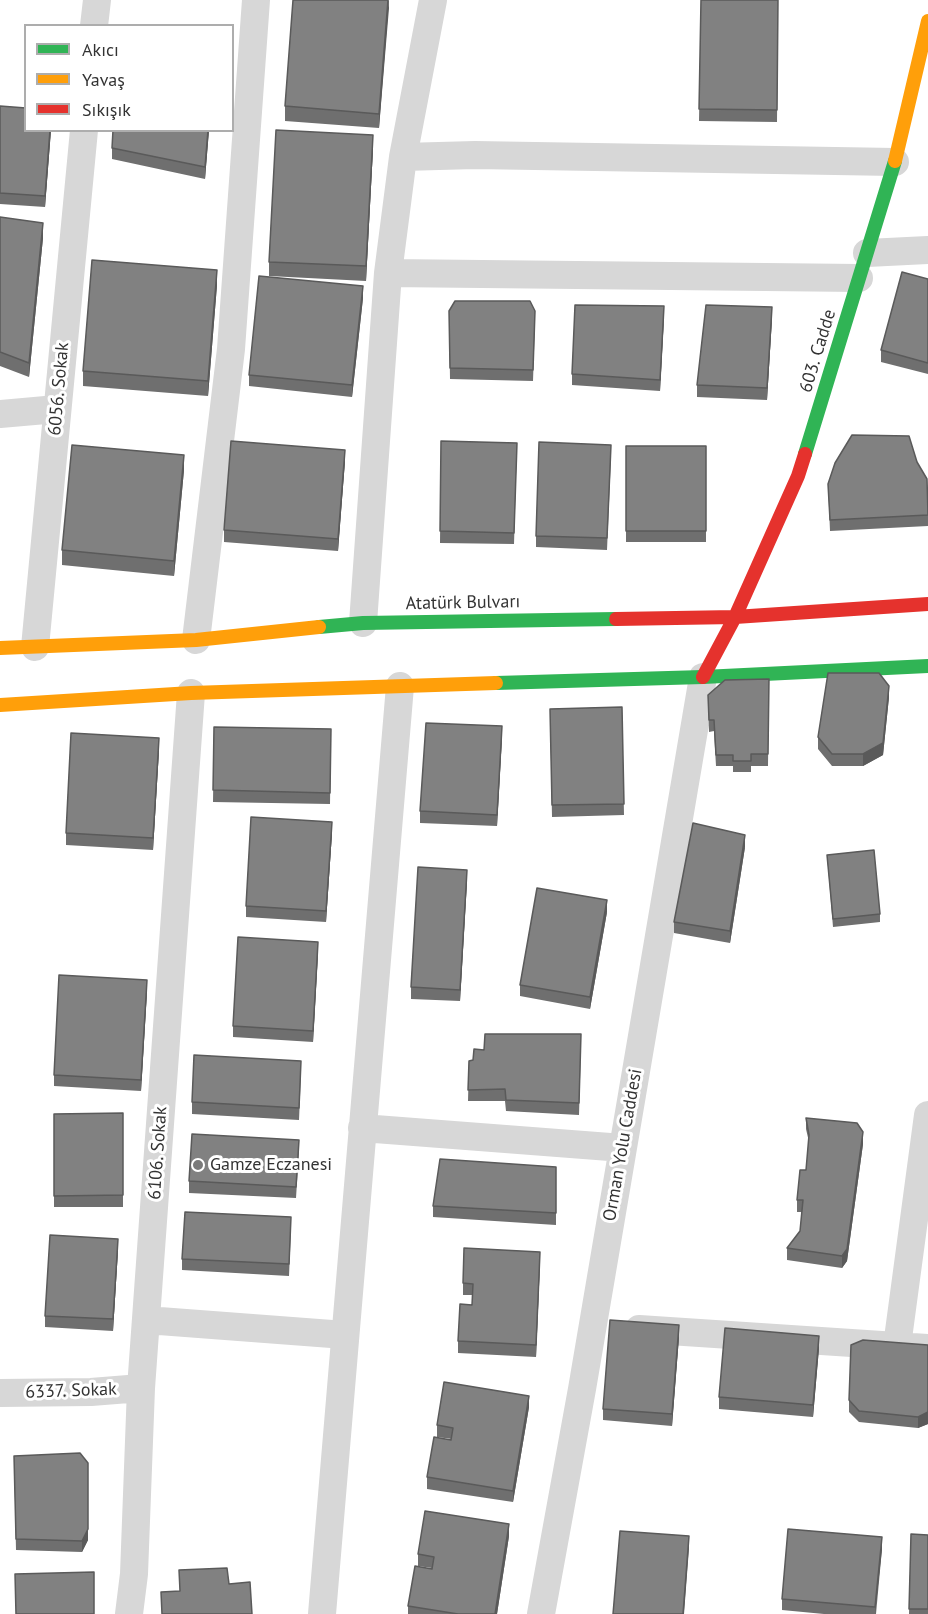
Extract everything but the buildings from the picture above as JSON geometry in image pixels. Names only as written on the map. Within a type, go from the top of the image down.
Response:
[{"type":"main road","name":"603. Cadde","points":[[703,676],[735,617],[798,476],[895,162],[928,21]]},
{"type":"main road","name":"Atatürk Bulvarı","points":[[0,648],[196,640],[363,622],[735,617],[928,604]]},
{"type":"main road","points":[[0,705],[191,693],[928,666]]},
{"type":"street","points":[[94,24],[97,0]]},
{"type":"street","points":[[196,640],[231,349],[256,0]]},
{"type":"street","points":[[363,622],[388,273],[403,157],[432,0]]},
{"type":"street","name":"6056. Sokak","points":[[35,647],[84,132]]},
{"type":"street","points":[[403,157],[474,155],[895,162]]},
{"type":"street","points":[[388,273],[863,265],[928,250]]},
{"type":"street","points":[[0,414],[57,410]]},
{"type":"street","name":"Orman Yolu Caddesi","points":[[541,1614],[703,676]]},
{"type":"street","points":[[322,1614],[400,686]]},
{"type":"street","name":"6106. Sokak","points":[[129,1614],[134,1574],[141,1388],[191,693]]},
{"type":"street","points":[[897,1346],[925,1160],[928,1115]]},
{"type":"street","points":[[362,1128],[623,1148]]},
{"type":"street","points":[[146,1320],[345,1335]]},
{"type":"street","points":[[592,1326],[928,1348]]},
{"type":"street","name":"6337. Sokak","points":[[0,1393],[91,1392],[141,1388]]},
{"type":"traffic: fast","points":[[805,454],[895,161]]},
{"type":"traffic: fast","points":[[319,627],[363,623],[616,619]]},
{"type":"traffic: fast","points":[[496,683],[703,677],[928,666]]},
{"type":"traffic: slow","points":[[895,161],[928,21]]},
{"type":"traffic: slow","points":[[0,648],[196,640],[319,627]]},
{"type":"traffic: slow","points":[[0,705],[191,693],[496,683]]},
{"type":"traffic: jam","points":[[703,677],[735,617],[798,476],[805,454]]},
{"type":"traffic: jam","points":[[616,619],[735,617],[928,604]]},
{"type":"place","name":"Gamze Eczanesi","points":[[198,1165]]}]
